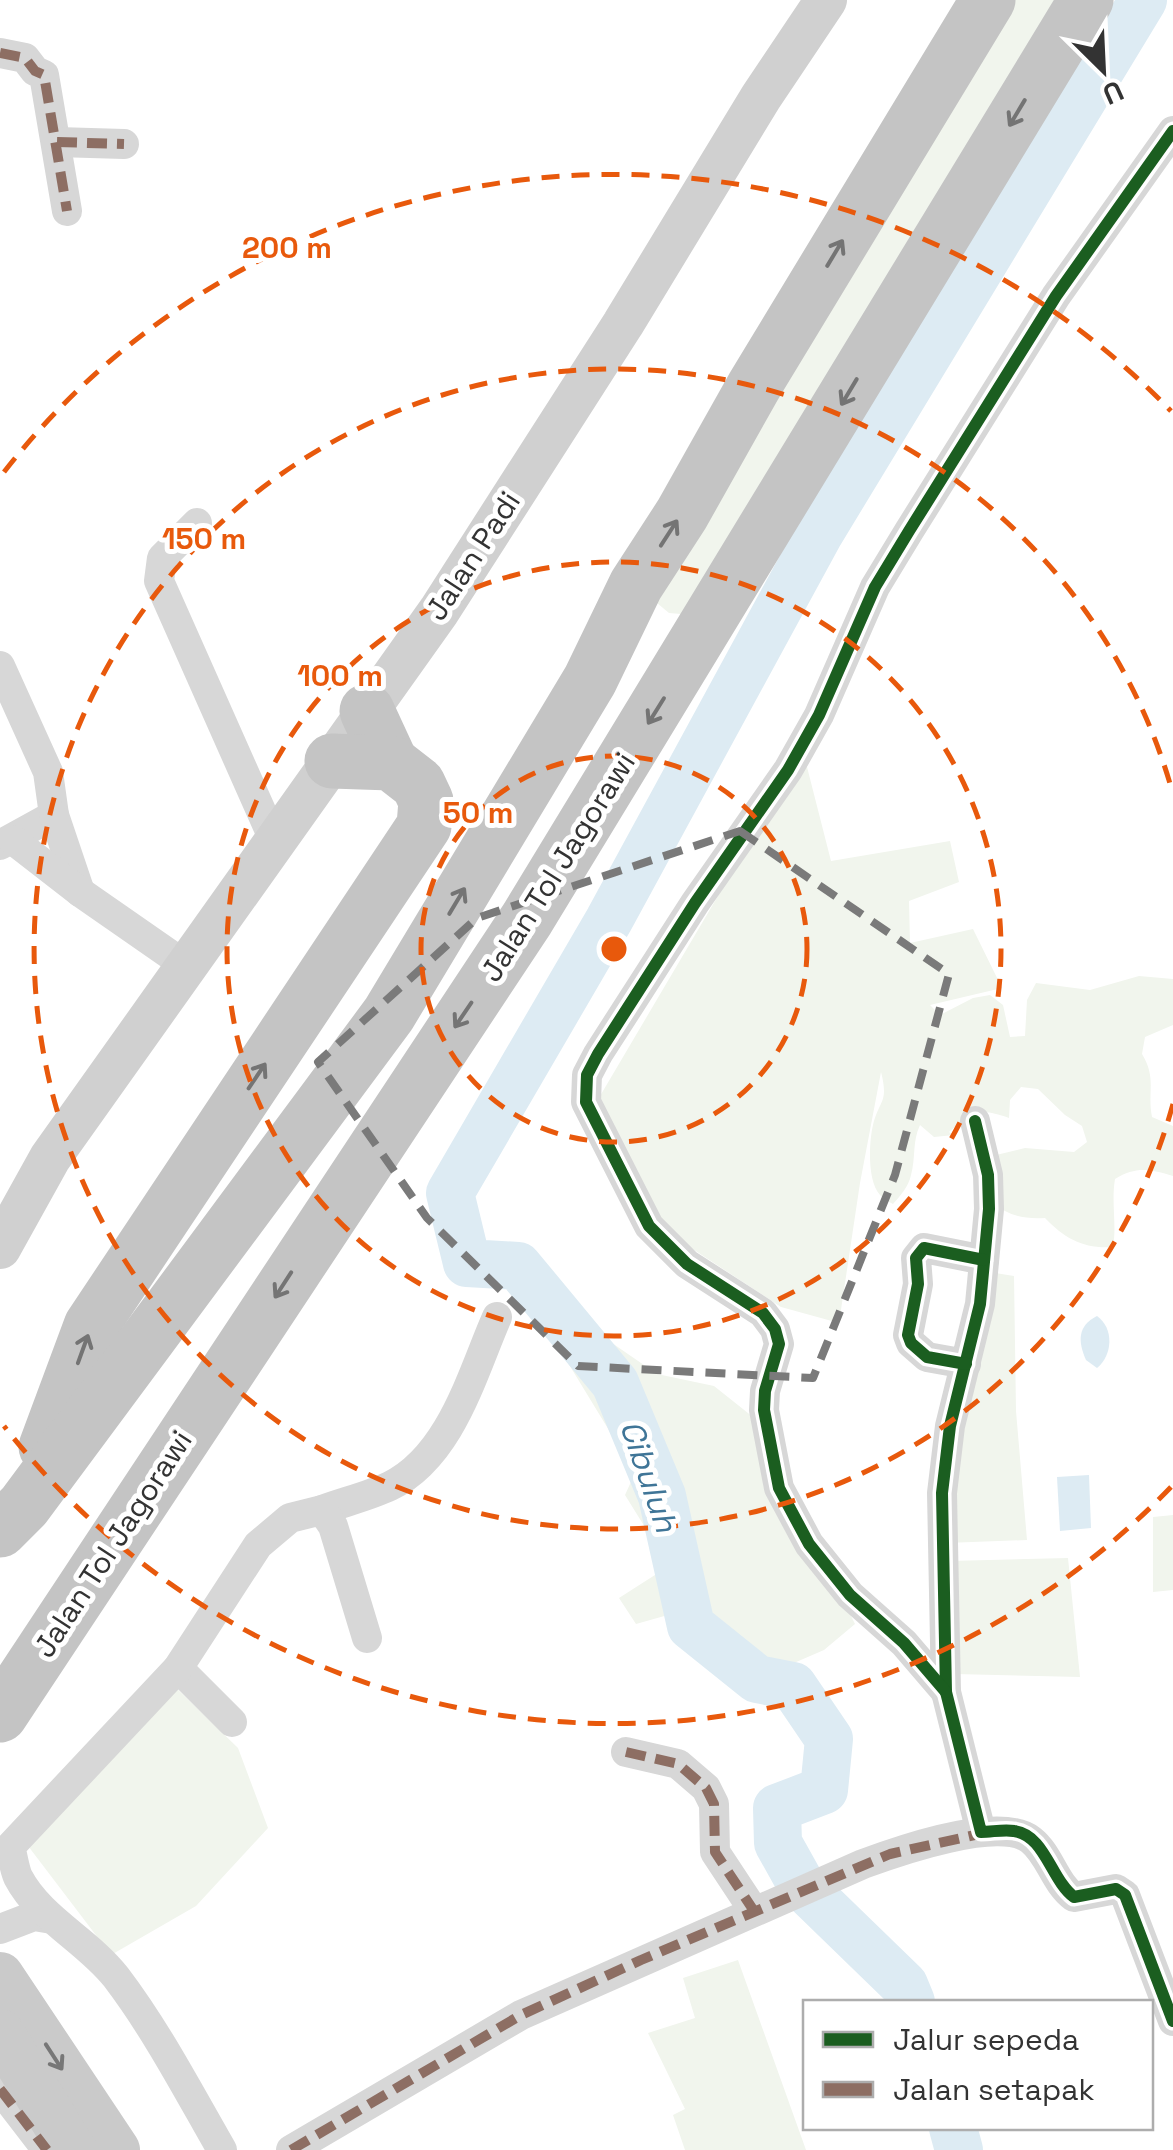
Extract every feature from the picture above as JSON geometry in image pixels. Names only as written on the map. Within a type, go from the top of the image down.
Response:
[{"type":"highway","points":[[12,1518],[388,1014],[590,680],[636,585],[988,0]]},
{"type":"highway","name":"Jalan Tol Jagorawi","points":[[0,1715],[527,919],[1086,0]]},
{"type":"highway","points":[[636,585],[636,607],[646,621],[670,636],[690,639],[707,628]]},
{"type":"highway","points":[[12,1518],[91,1326],[424,826],[426,800],[418,784],[391,762],[368,711]]},
{"type":"highway","points":[[332,761],[391,762]]},
{"type":"main road","points":[[0,1976],[116,2150]]},
{"type":"main road","points":[[0,2033],[73,2150]]},
{"type":"street","name":"Jalan Padi","points":[[4,1236],[50,1158],[368,711],[490,532],[761,97],[826,0]]},
{"type":"street","points":[[0,53],[20,55],[44,75],[67,211]]},
{"type":"street","points":[[946,1692],[904,1643],[850,1595],[809,1544],[779,1488],[764,1410],[765,1391],[779,1344],[775,1329],[763,1312],[687,1264],[649,1226],[596,1127],[584,1089],[586,1075],[695,903],[788,770],[818,714],[875,587],[900,545],[1056,296],[1173,131]]},
{"type":"street","points":[[57,142],[124,144]]},
{"type":"street","points":[[197,522],[162,558],[159,581],[274,840]]},
{"type":"street","points":[[0,666],[48,772],[54,815],[80,892]]},
{"type":"street","points":[[54,815],[4,848],[80,892],[185,966]]},
{"type":"street","points":[[975,1121],[988,1176],[984,1260],[980,1304],[950,1426],[942,1493],[946,1692],[981,1832]]},
{"type":"street","points":[[966,1364],[926,1357],[910,1343],[908,1334],[918,1284],[916,1258],[924,1248],[984,1260]]},
{"type":"street","points":[[222,2150],[144,2015],[112,1973],[9,1877],[10,1847],[178,1668],[258,1545],[290,1518],[392,1486],[420,1464],[445,1435],[498,1316]]},
{"type":"street","points":[[322,1510],[333,1526],[367,1638]]},
{"type":"street","points":[[178,1668],[232,1722]]},
{"type":"street","points":[[626,1752],[678,1764],[706,1788],[714,1804],[715,1852],[757,1910]]},
{"type":"street","points":[[292,2150],[521,2015],[890,1854],[981,1832],[1014,1830],[1032,1840],[1063,1888],[1074,1896],[1116,1890],[1125,1895],[1173,2021]]},
{"type":"street","points":[[0,1929],[34,1916],[52,1919]]},
{"type":"street","points":[[0,2088],[47,2150]]},
{"type":"highlighted area","points":[[740,831],[949,974],[895,1175],[813,1378],[578,1366],[427,1218],[318,1062],[477,918]]},
{"type":"shaded area","points":[[1010,0],[1060,0],[681,614],[669,613],[657,603]]},
{"type":"shaded area","points":[[806,763],[831,861],[950,841],[959,882],[909,901],[910,943],[973,929],[1002,988],[930,1005],[940,1015],[973,998],[990,995],[1003,1005],[1010,1037],[1025,1036],[1027,1000],[1036,983],[1090,990],[1139,976],[1173,979],[1173,1025],[1145,1037],[1142,1054],[1150,1078],[1152,1117],[1173,1126],[1173,1176],[1143,1170],[1115,1179],[1113,1247],[1076,1241],[1045,1218],[1017,1216],[992,1202],[992,1156],[1025,1148],[1074,1152],[1087,1142],[1082,1126],[1038,1089],[1021,1087],[1010,1100],[1009,1118],[976,1113],[949,1132],[954,1135],[934,1137],[920,1125],[904,1191],[893,1204],[883,1198],[873,1181],[870,1161],[873,1125],[884,1096],[881,1072],[839,1323],[781,1307],[647,1219],[590,1113],[728,879]]},
{"type":"shaded area","points":[[989,1272],[1014,1276],[1016,1411],[1027,1540],[946,1543]]},
{"type":"shaded area","points":[[1097,1316],[1109,1334],[1109,1349],[1097,1368],[1086,1360],[1081,1341],[1086,1325]]},
{"type":"shaded area","points":[[596,1332],[657,1374],[714,1386],[753,1417],[855,1624],[824,1650],[757,1679],[699,1658],[675,1613],[636,1624],[619,1598],[669,1566],[625,1495],[635,1473],[565,1358]]},
{"type":"shaded area","points":[[1089,1475],[1091,1528],[1060,1531],[1057,1477]]},
{"type":"shaded area","points":[[1173,1515],[1173,1590],[1153,1592],[1153,1517]]},
{"type":"shaded area","points":[[1068,1558],[1080,1677],[954,1674],[950,1561]]},
{"type":"shaded area","points":[[172,1684],[238,1748],[268,1828],[196,1906],[111,1955],[22,1838]]},
{"type":"shaded area","points":[[738,1960],[806,2150],[685,2150],[673,2115],[685,2109],[648,2033],[695,2018],[683,1978]]},
{"type":"waterway","name":"Cibuluh","points":[[910,2000],[904,1985],[802,1886],[778,1843],[777,1808],[824,1790],[829,1739],[793,1686],[757,1679],[691,1626],[662,1496],[615,1383],[518,1266],[467,1263],[450,1193],[609,920],[819,534],[1143,0]]},
{"type":"waterway","name":"Cibuluh","points":[[954,2130],[959,2150]]},
{"type":"marked path","points":[[0,53],[25,58],[35,71],[44,75],[67,211]]},
{"type":"marked path","points":[[57,142],[124,144]]},
{"type":"marked path","points":[[626,1752],[678,1764],[706,1788],[714,1804],[715,1852],[754,1911]]},
{"type":"marked path","points":[[291,2150],[521,2015],[641,1960],[890,1854],[988,1832]]},
{"type":"marked path","points":[[0,2089],[47,2150]]},
{"type":"cycle path","points":[[946,1692],[904,1643],[850,1595],[809,1544],[779,1488],[764,1410],[765,1391],[779,1344],[775,1329],[763,1313],[687,1264],[649,1226],[586,1102],[587,1075],[695,903],[788,770],[819,715],[875,587],[909,531],[1056,296],[1173,131]]},
{"type":"cycle path","points":[[975,1121],[988,1175],[989,1209],[980,1304],[950,1426],[942,1493],[946,1692],[981,1832],[1010,1830],[1025,1834],[1041,1849],[1074,1897],[1116,1889],[1125,1895],[1173,2021]]},
{"type":"cycle path","points":[[966,1364],[927,1357],[911,1343],[908,1335],[918,1284],[916,1258],[924,1248],[984,1260]]}]
